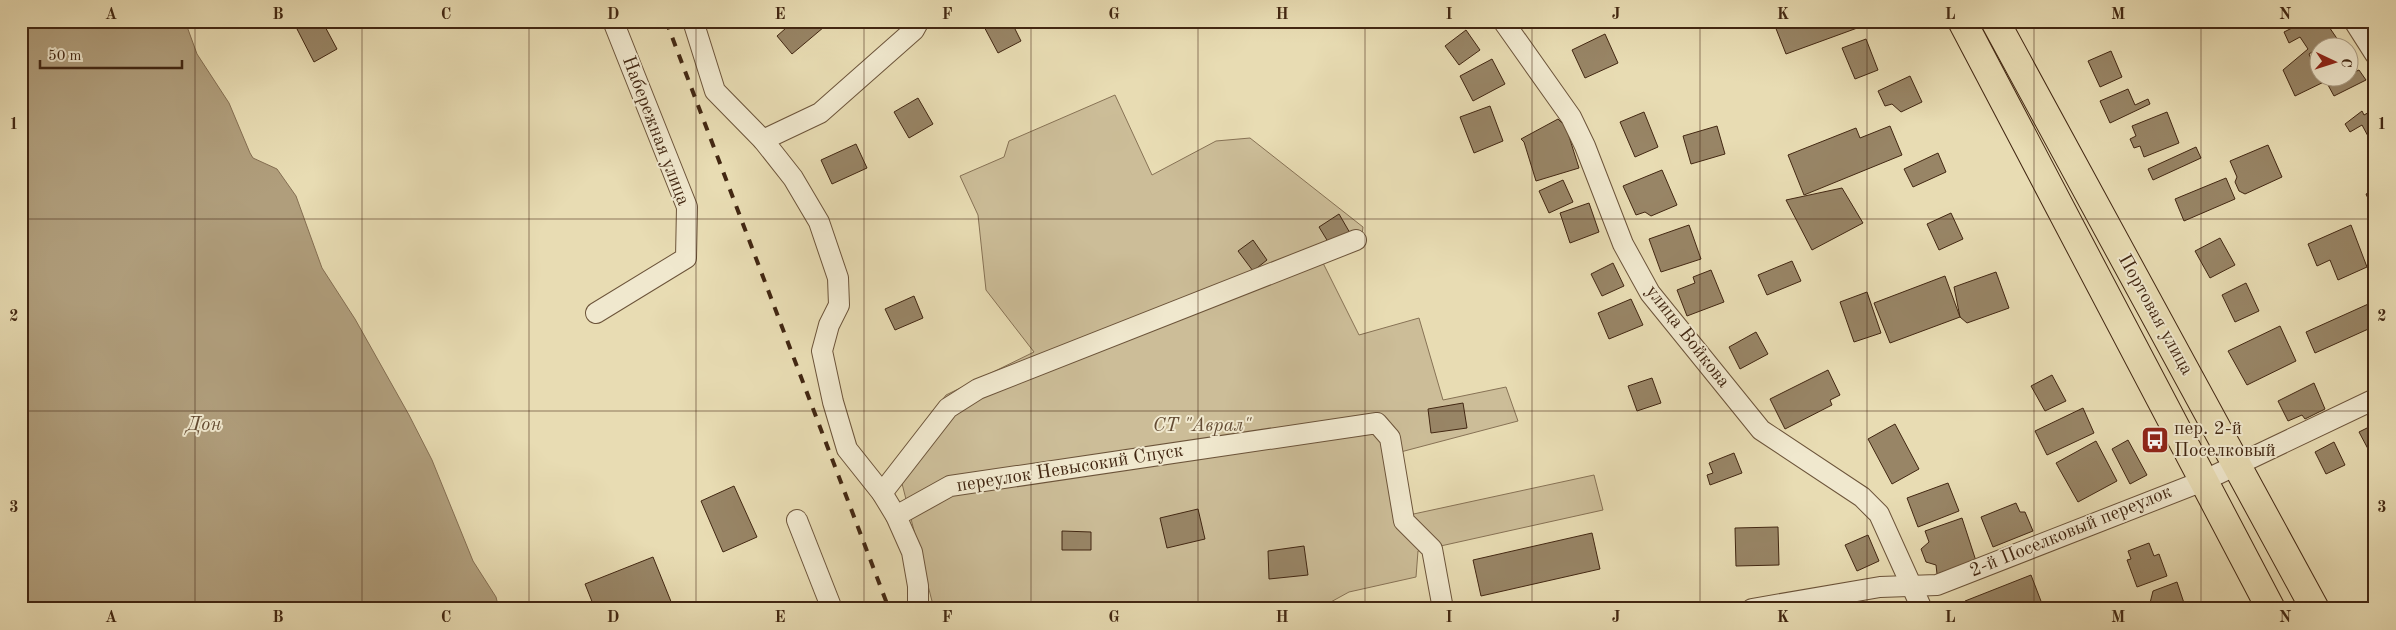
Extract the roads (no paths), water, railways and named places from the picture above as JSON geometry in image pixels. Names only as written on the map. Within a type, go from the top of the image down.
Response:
[{"type":"main road","name":"Портовая улица","points":[[1962,21],[2271,609]]},
{"type":"main road","name":"Портовая улица","points":[[1995,21],[2314,609]]},
{"type":"street","name":"Набережная улица","points":[[596,313],[686,258],[686,207],[613,21]]},
{"type":"street","points":[[693,21],[715,91],[763,140],[793,178],[819,222],[838,278],[838,305],[829,325],[822,351],[833,402],[848,450],[882,493],[896,516],[912,552],[918,586],[918,609]]},
{"type":"street","name":"улица Войкова","points":[[1503,21],[1571,117],[1585,146],[1623,244],[1650,293],[1761,430],[1862,496],[1879,514],[1922,609]]},
{"type":"street","points":[[2354,21],[2375,54]]},
{"type":"street","points":[[763,140],[820,113],[917,24]]},
{"type":"street","points":[[882,493],[948,408],[978,389],[1356,240]]},
{"type":"street","name":"2-й Поселковый переулок","points":[[1752,609],[1880,587],[1937,585],[2203,481],[2375,399]]},
{"type":"street","name":"переулок Невысокий Спуск","points":[[896,516],[950,486],[1377,423],[1390,438],[1404,521],[1432,549],[1443,609]]},
{"type":"street","points":[[797,520],[832,609]]},
{"type":"water","name":"Дон","points":[[21,21],[185,21],[197,54],[229,103],[253,158],[277,169],[296,196],[322,268],[355,319],[409,415],[432,460],[473,561],[496,597],[499,609],[21,609]]},
{"type":"railway","points":[[666,21],[889,609]]},
{"type":"place","name":"пер. 2-й Поселковый","points":[[2155,440]]},
{"type":"park label","name":"СТ \"Аврал\"","points":[[1202,426]]}]
